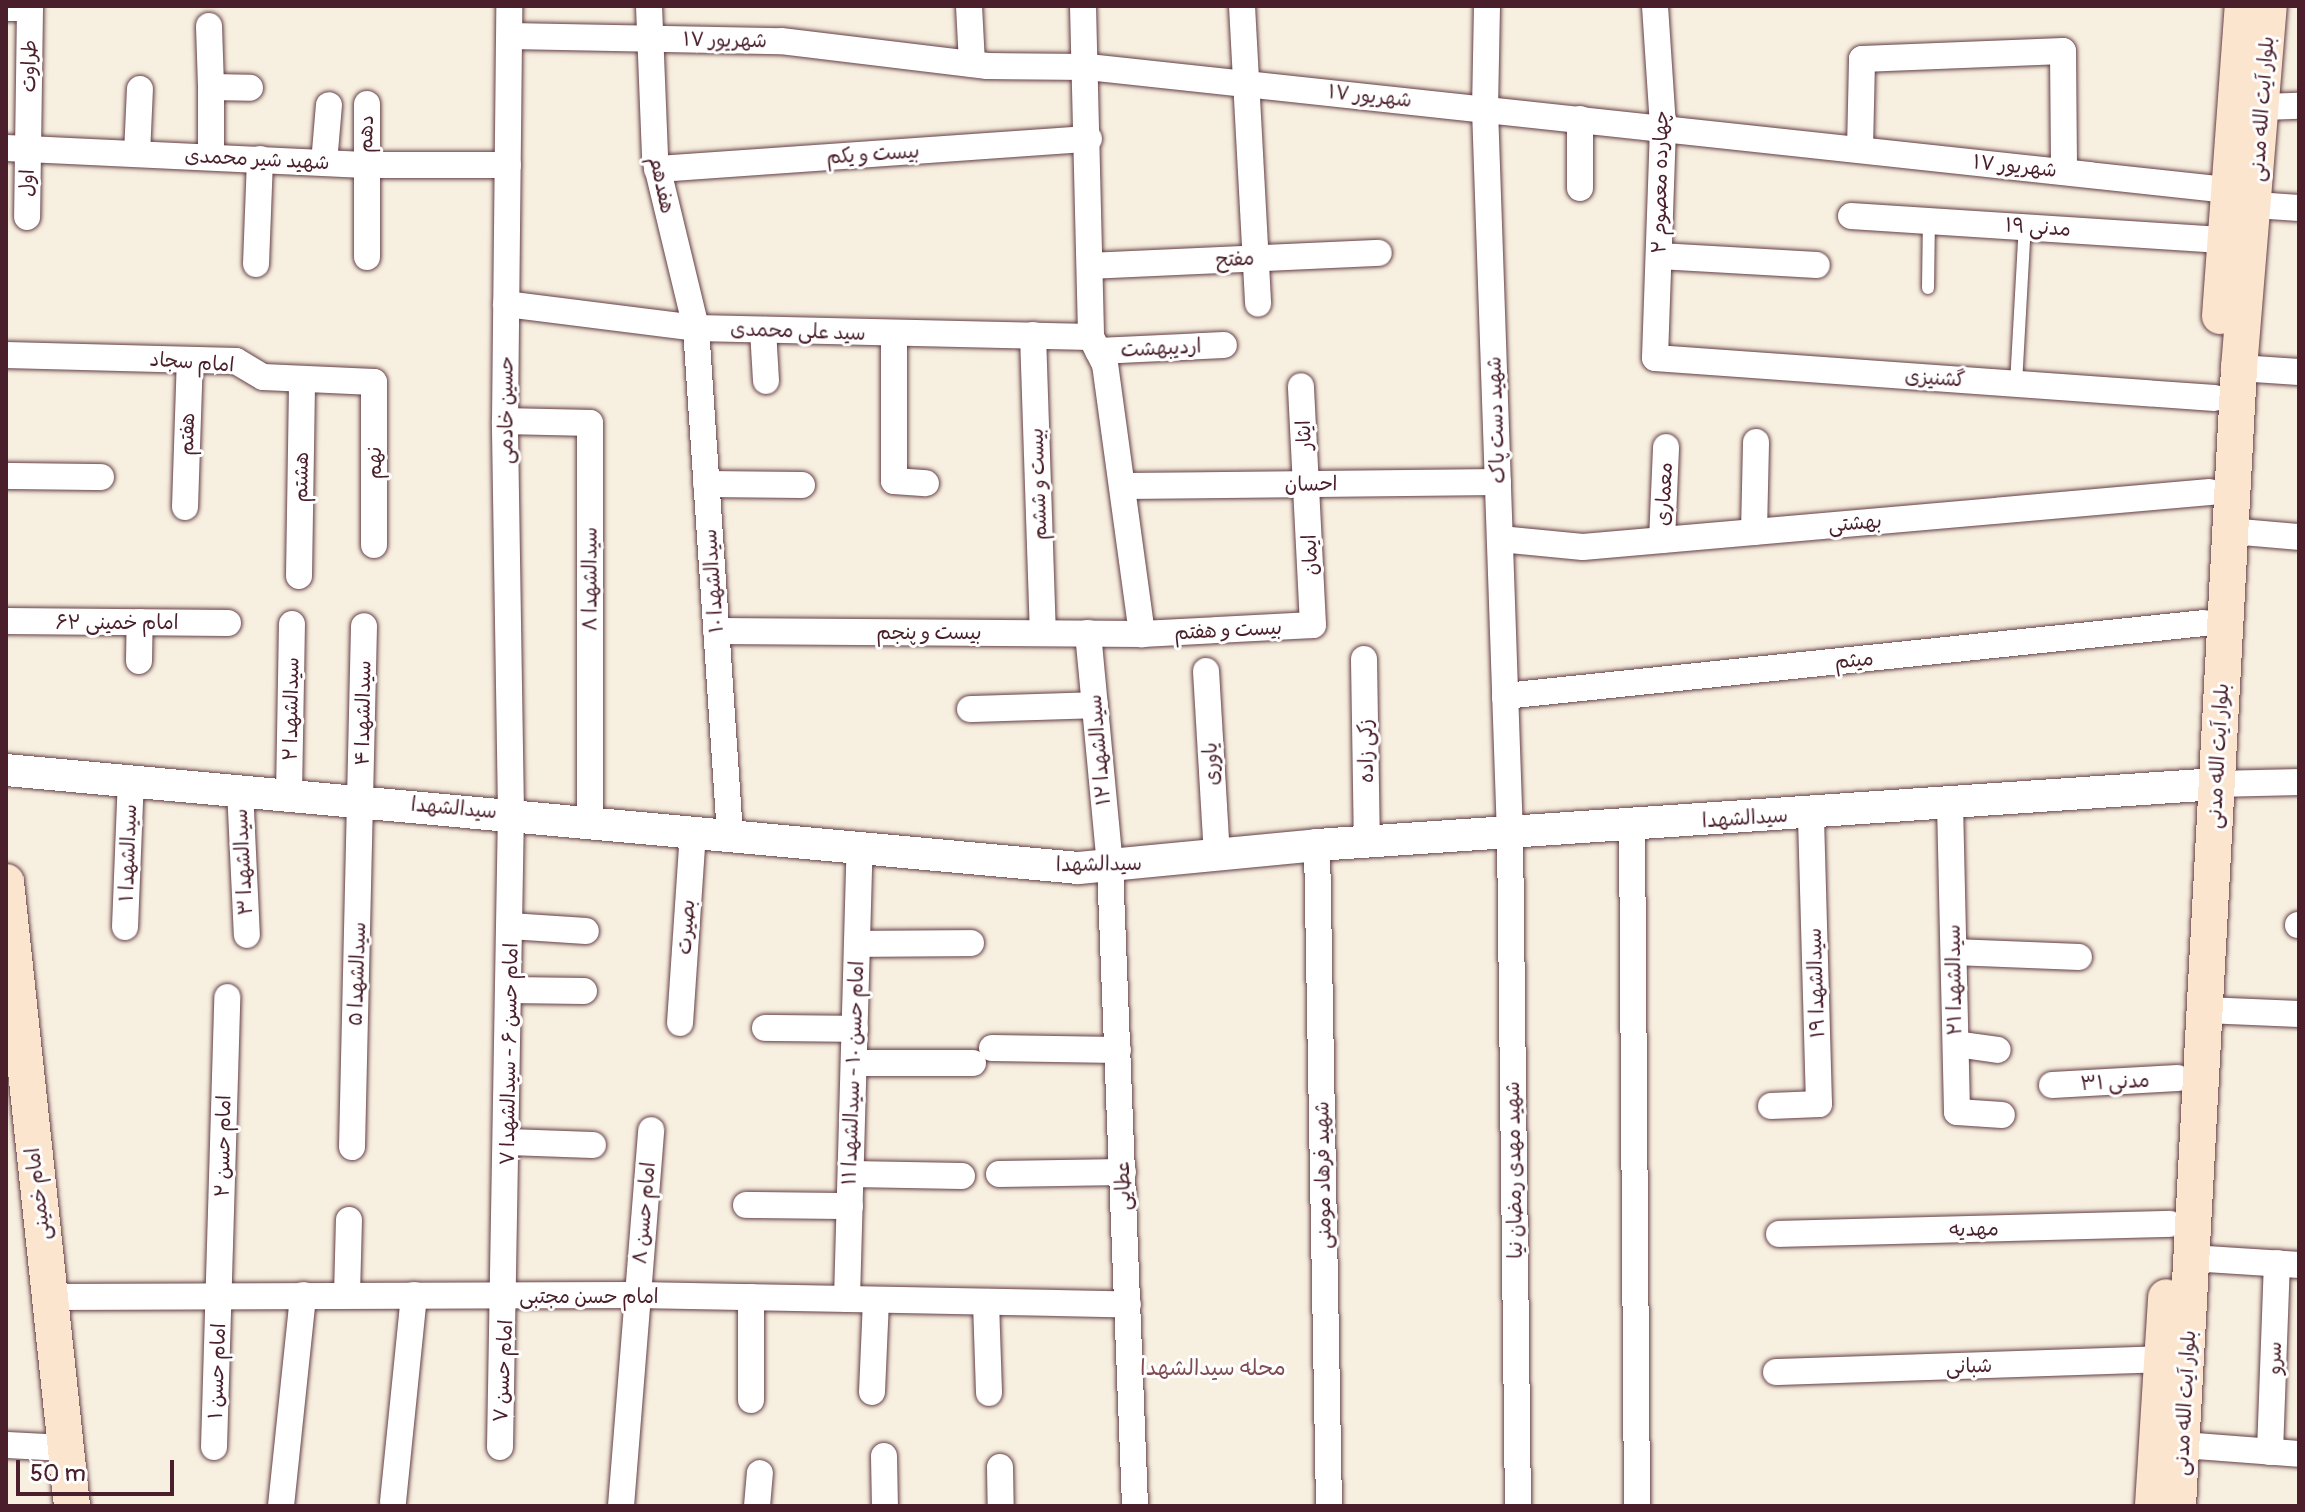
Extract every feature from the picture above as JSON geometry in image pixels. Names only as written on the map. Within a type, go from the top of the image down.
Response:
[{"type":"main road","name":"بلوار آیت الله مدنی","points":[[2153,1506],[2178,1078],[2230,531],[2239,368],[2243,6]]},
{"type":"main road","name":"بلوار آیت الله مدنی","points":[[2178,1506],[2205,1010],[2204,623],[2215,398],[2225,240],[2242,197],[2263,107],[2269,6]]},
{"type":"main road","name":"امام خمینی","points":[[6,882],[15,1070],[50,1297],[72,1506]]},
{"type":"street","name":"حسین خادمی","points":[[509,6],[505,421],[511,813]]},
{"type":"street","name":"هفدهم","points":[[649,6],[657,169],[696,328]]},
{"type":"street","points":[[969,6],[972,64]]},
{"type":"street","points":[[1083,6],[1088,67],[1094,344],[1105,364],[1142,634]]},
{"type":"street","points":[[1242,6],[1258,304]]},
{"type":"street","name":"شهید دست پاک","points":[[1487,6],[1485,109],[1510,835]]},
{"type":"street","name":"چهارده معصوم ۲","points":[[1655,6],[1663,128],[1655,358]]},
{"type":"street","name":"طراوت","points":[[6,8],[30,8],[17,148]]},
{"type":"street","points":[[209,26],[211,157]]},
{"type":"street","name":"۱۷ شهریور","points":[[510,36],[781,41],[972,64],[1088,67],[2064,172],[2299,208]]},
{"type":"street","points":[[1860,149],[1862,59],[2063,51],[2064,172]]},
{"type":"street","points":[[211,87],[250,88]]},
{"type":"street","points":[[137,154],[140,89]]},
{"type":"street","name":"دهم","points":[[365,165],[367,104]]},
{"type":"street","points":[[324,163],[329,105]]},
{"type":"street","points":[[2263,107],[2299,106]]},
{"type":"street","points":[[1580,119],[1580,188]]},
{"type":"street","name":"بیست و یکم","points":[[657,169],[1089,139]]},
{"type":"street","name":"شهید شیر محمدی","points":[[17,148],[365,165],[508,165]]},
{"type":"street","name":"اول","points":[[17,148],[27,217]]},
{"type":"street","points":[[256,264],[260,159]]},
{"type":"street","points":[[365,165],[367,257]]},
{"type":"street","name":"مدنی ۱۹","points":[[1851,216],[2225,240]]},
{"type":"street","name":"مفتح","points":[[1090,266],[1379,253]]},
{"type":"street","points":[[1659,256],[1817,265]]},
{"type":"street","name":"سید علی محمدی","points":[[506,304],[696,328],[1033,335],[1094,344]]},
{"type":"street","name":"سیدالشهدا ۱۰","points":[[696,328],[730,834]]},
{"type":"street","points":[[763,330],[766,381]]},
{"type":"street","points":[[894,334],[894,481],[926,483]]},
{"type":"street","name":"بیست و ششم","points":[[1033,335],[1043,633]]},
{"type":"street","name":"اردیبهشت","points":[[1094,344],[1224,345]]},
{"type":"street","name":"امام سجاد","points":[[6,355],[236,361],[263,377],[374,382]]},
{"type":"street","name":"گشنیزی","points":[[1655,358],[2215,398]]},
{"type":"street","name":"هفتم","points":[[185,507],[190,360]]},
{"type":"street","points":[[2239,368],[2299,372]]},
{"type":"street","name":"هشتم","points":[[299,576],[302,379]]},
{"type":"street","name":"نهم","points":[[374,382],[374,545]]},
{"type":"street","name":"ایثار","points":[[1301,386],[1306,484]]},
{"type":"street","name":"سیدالشهدا ۸","points":[[505,421],[590,423],[590,821]]},
{"type":"street","points":[[1754,532],[1756,442]]},
{"type":"street","name":"معماری","points":[[1662,540],[1666,447]]},
{"type":"street","points":[[6,476],[101,477]]},
{"type":"street","name":"احسان","points":[[1124,486],[1498,482]]},
{"type":"street","points":[[706,484],[802,485]]},
{"type":"street","name":"ایمان","points":[[1306,484],[1313,625]]},
{"type":"street","name":"بهشتی","points":[[1500,539],[1583,547],[2210,492]]},
{"type":"street","points":[[2230,531],[2299,537]]},
{"type":"street","name":"امام خمینی ۶۲","points":[[6,621],[228,623]]},
{"type":"street","points":[[139,661],[140,622]]},
{"type":"street","name":"میثم","points":[[1505,696],[2204,623]]},
{"type":"street","name":"سیدالشهدا ۲","points":[[289,794],[292,624]]},
{"type":"street","name":"بیست و هفتم","points":[[1142,634],[1313,625]]},
{"type":"street","name":"سیدالشهدا ۴","points":[[362,800],[364,626]]},
{"type":"street","name":"بیست و پنجم","points":[[716,631],[1142,634]]},
{"type":"street","name":"سیدالشهدا ۱۲","points":[[1088,633],[1110,866]]},
{"type":"street","name":"زکی زاده","points":[[1364,659],[1367,842]]},
{"type":"street","name":"یاوری","points":[[1206,671],[1217,856]]},
{"type":"street","points":[[970,709],[1095,705]]},
{"type":"street","name":"سیدالشهدا","points":[[6,770],[511,813],[1031,864],[1110,866],[1317,845],[1510,835],[2206,785]]},
{"type":"street","name":"سیدالشهدا ۱","points":[[125,927],[131,780]]},
{"type":"street","points":[[2206,785],[2299,782]]},
{"type":"street","name":"سیدالشهدا ۳","points":[[240,789],[247,935]]},
{"type":"street","name":"سیدالشهدا ۵","points":[[352,1147],[362,800]]},
{"type":"street","name":"سیدالشهدا ۲۱","points":[[1950,803],[1957,1112],[2002,1115]]},
{"type":"street","name":"امام حسن ۶ - سیدالشهدا ۷","points":[[506,1295],[511,813]]},
{"type":"street","name":"سیدالشهدا ۱۹","points":[[1771,1106],[1819,1104],[1811,813]]},
{"type":"street","points":[[1632,826],[1637,1506]]},
{"type":"street","name":"بصیرت","points":[[680,1023],[693,831]]},
{"type":"street","name":"شهید مهدی رمضان نیا","points":[[1510,835],[1518,1506]]},
{"type":"street","name":"شهید فرهاد مومنی","points":[[1317,845],[1329,1506]]},
{"type":"street","name":"امام حسن ۱۰ - سیدالشهدا ۱۱","points":[[847,1299],[860,846]]},
{"type":"street","name":"عطایی","points":[[1110,866],[1135,1506]]},
{"type":"street","points":[[510,926],[586,931]]},
{"type":"street","points":[[857,944],[971,943]]},
{"type":"street","points":[[1954,952],[2079,957]]},
{"type":"street","points":[[509,990],[584,991]]},
{"type":"street","name":"امام حسن ۲","points":[[219,1295],[227,997]]},
{"type":"street","points":[[2205,1010],[2299,1014]]},
{"type":"street","points":[[765,1028],[855,1029]]},
{"type":"street","points":[[1956,1044],[1998,1050]]},
{"type":"street","points":[[854,1063],[1118,1050]]},
{"type":"street","name":"مدنی ۳۱","points":[[2052,1085],[2178,1078]]},
{"type":"street","name":"امام حسن ۸","points":[[621,1506],[651,1130]]},
{"type":"street","points":[[508,1142],[593,1145]]},
{"type":"street","points":[[999,1174],[1123,1172]]},
{"type":"street","points":[[851,1174],[962,1176]]},
{"type":"street","points":[[746,1205],[850,1206]]},
{"type":"street","points":[[347,1295],[349,1220]]},
{"type":"street","name":"مهدیه","points":[[1779,1234],[2170,1224]]},
{"type":"street","points":[[2192,1258],[2288,1264]]},
{"type":"street","name":"سرو","points":[[2270,1452],[2288,1264]]},
{"type":"street","name":"امام حسن ۱","points":[[214,1447],[219,1295]]},
{"type":"street","points":[[281,1506],[303,1295]]},
{"type":"street","points":[[393,1502],[414,1295]]},
{"type":"street","name":"امام حسن ۷","points":[[500,1447],[506,1295]]},
{"type":"street","name":"امام حسن مجتبی","points":[[50,1297],[637,1295],[1128,1304]]},
{"type":"street","points":[[751,1297],[751,1400]]},
{"type":"street","points":[[872,1392],[876,1300]]},
{"type":"street","points":[[986,1302],[989,1393]]},
{"type":"street","name":"شبانی","points":[[1776,1372],[2162,1359]]},
{"type":"street","points":[[6,1445],[66,1448]]},
{"type":"street","points":[[2183,1445],[2299,1454]]},
{"type":"street","points":[[884,1456],[885,1506]]},
{"type":"street","points":[[1000,1467],[1001,1506]]},
{"type":"street","points":[[757,1506],[760,1473]]},
{"type":"lane","points":[[1928,288],[1929,220]]},
{"type":"lane","points":[[2016,384],[2025,225]]},
{"type":"district","name":"محله سیدالشهدا","points":[[1213,1369]]}]
